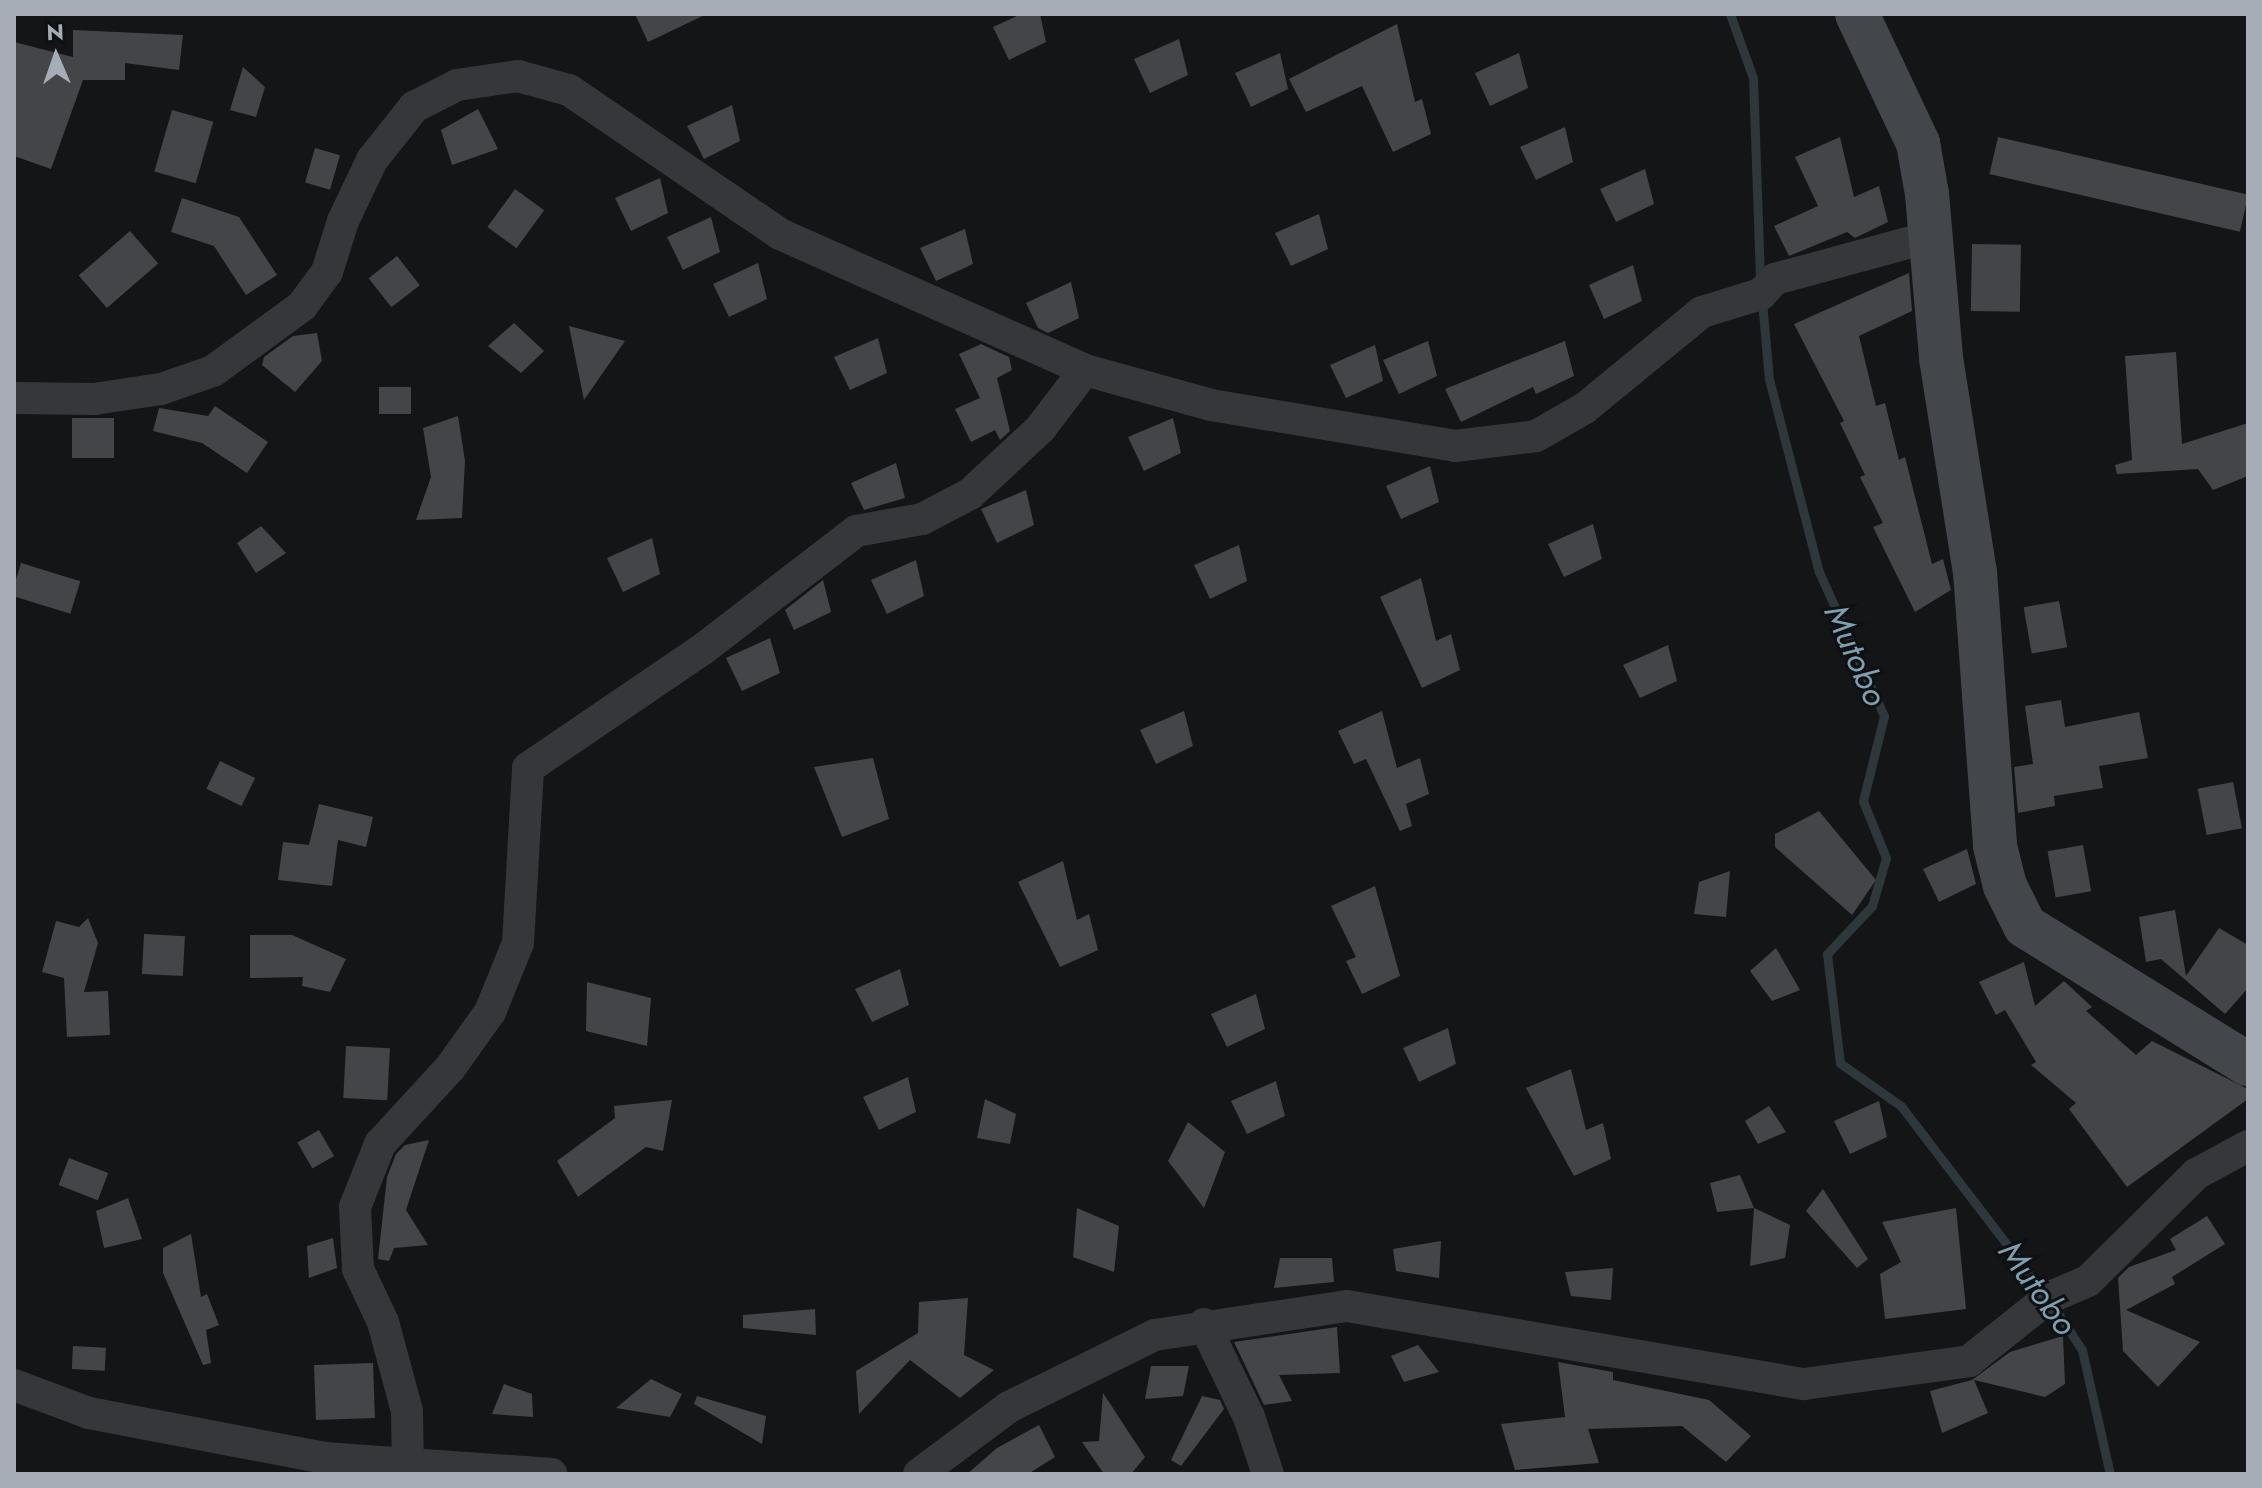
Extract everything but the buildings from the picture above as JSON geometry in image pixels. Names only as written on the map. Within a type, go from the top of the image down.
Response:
[{"type":"main road","points":[[1857,14],[1918,143],[1933,236],[1941,358],[1975,572],[1989,799],[2005,886],[2025,926],[2248,1064]]},
{"type":"street","points":[[14,398],[107,397],[161,389],[213,371],[302,306],[327,272],[343,221],[372,160],[414,107],[457,85],[518,76],[569,90],[780,234],[1085,370],[1211,405],[1383,437],[1455,446],[1536,436],[1585,408],[1702,312],[1761,294],[1775,279],[1933,236]]},
{"type":"street","points":[[409,1469],[407,1411],[383,1322],[358,1269],[355,1207],[380,1144],[450,1068],[490,1012],[518,943],[528,768],[703,649],[856,531],[922,519],[970,494],[1040,429],[1085,370]]},
{"type":"street","points":[[919,1474],[1009,1407],[1155,1335],[1204,1324],[1347,1306],[1804,1384],[1969,1361],[2048,1298],[2088,1281],[2196,1174],[2248,1146]]},
{"type":"street","points":[[1204,1324],[1249,1417],[1268,1474]]},
{"type":"street","points":[[14,1385],[89,1413],[324,1458],[409,1469],[551,1474]]},
{"type":"waterway","name":"Mutobo","points":[[1730,14],[1753,78],[1760,282]]},
{"type":"waterway","name":"Mutobo","points":[[1762,301],[1769,379],[1819,572],[1884,716],[1863,801],[1886,858],[1872,906],[1827,954],[1840,1063],[1901,1106],[2048,1298],[2082,1350],[2110,1474]]}]
